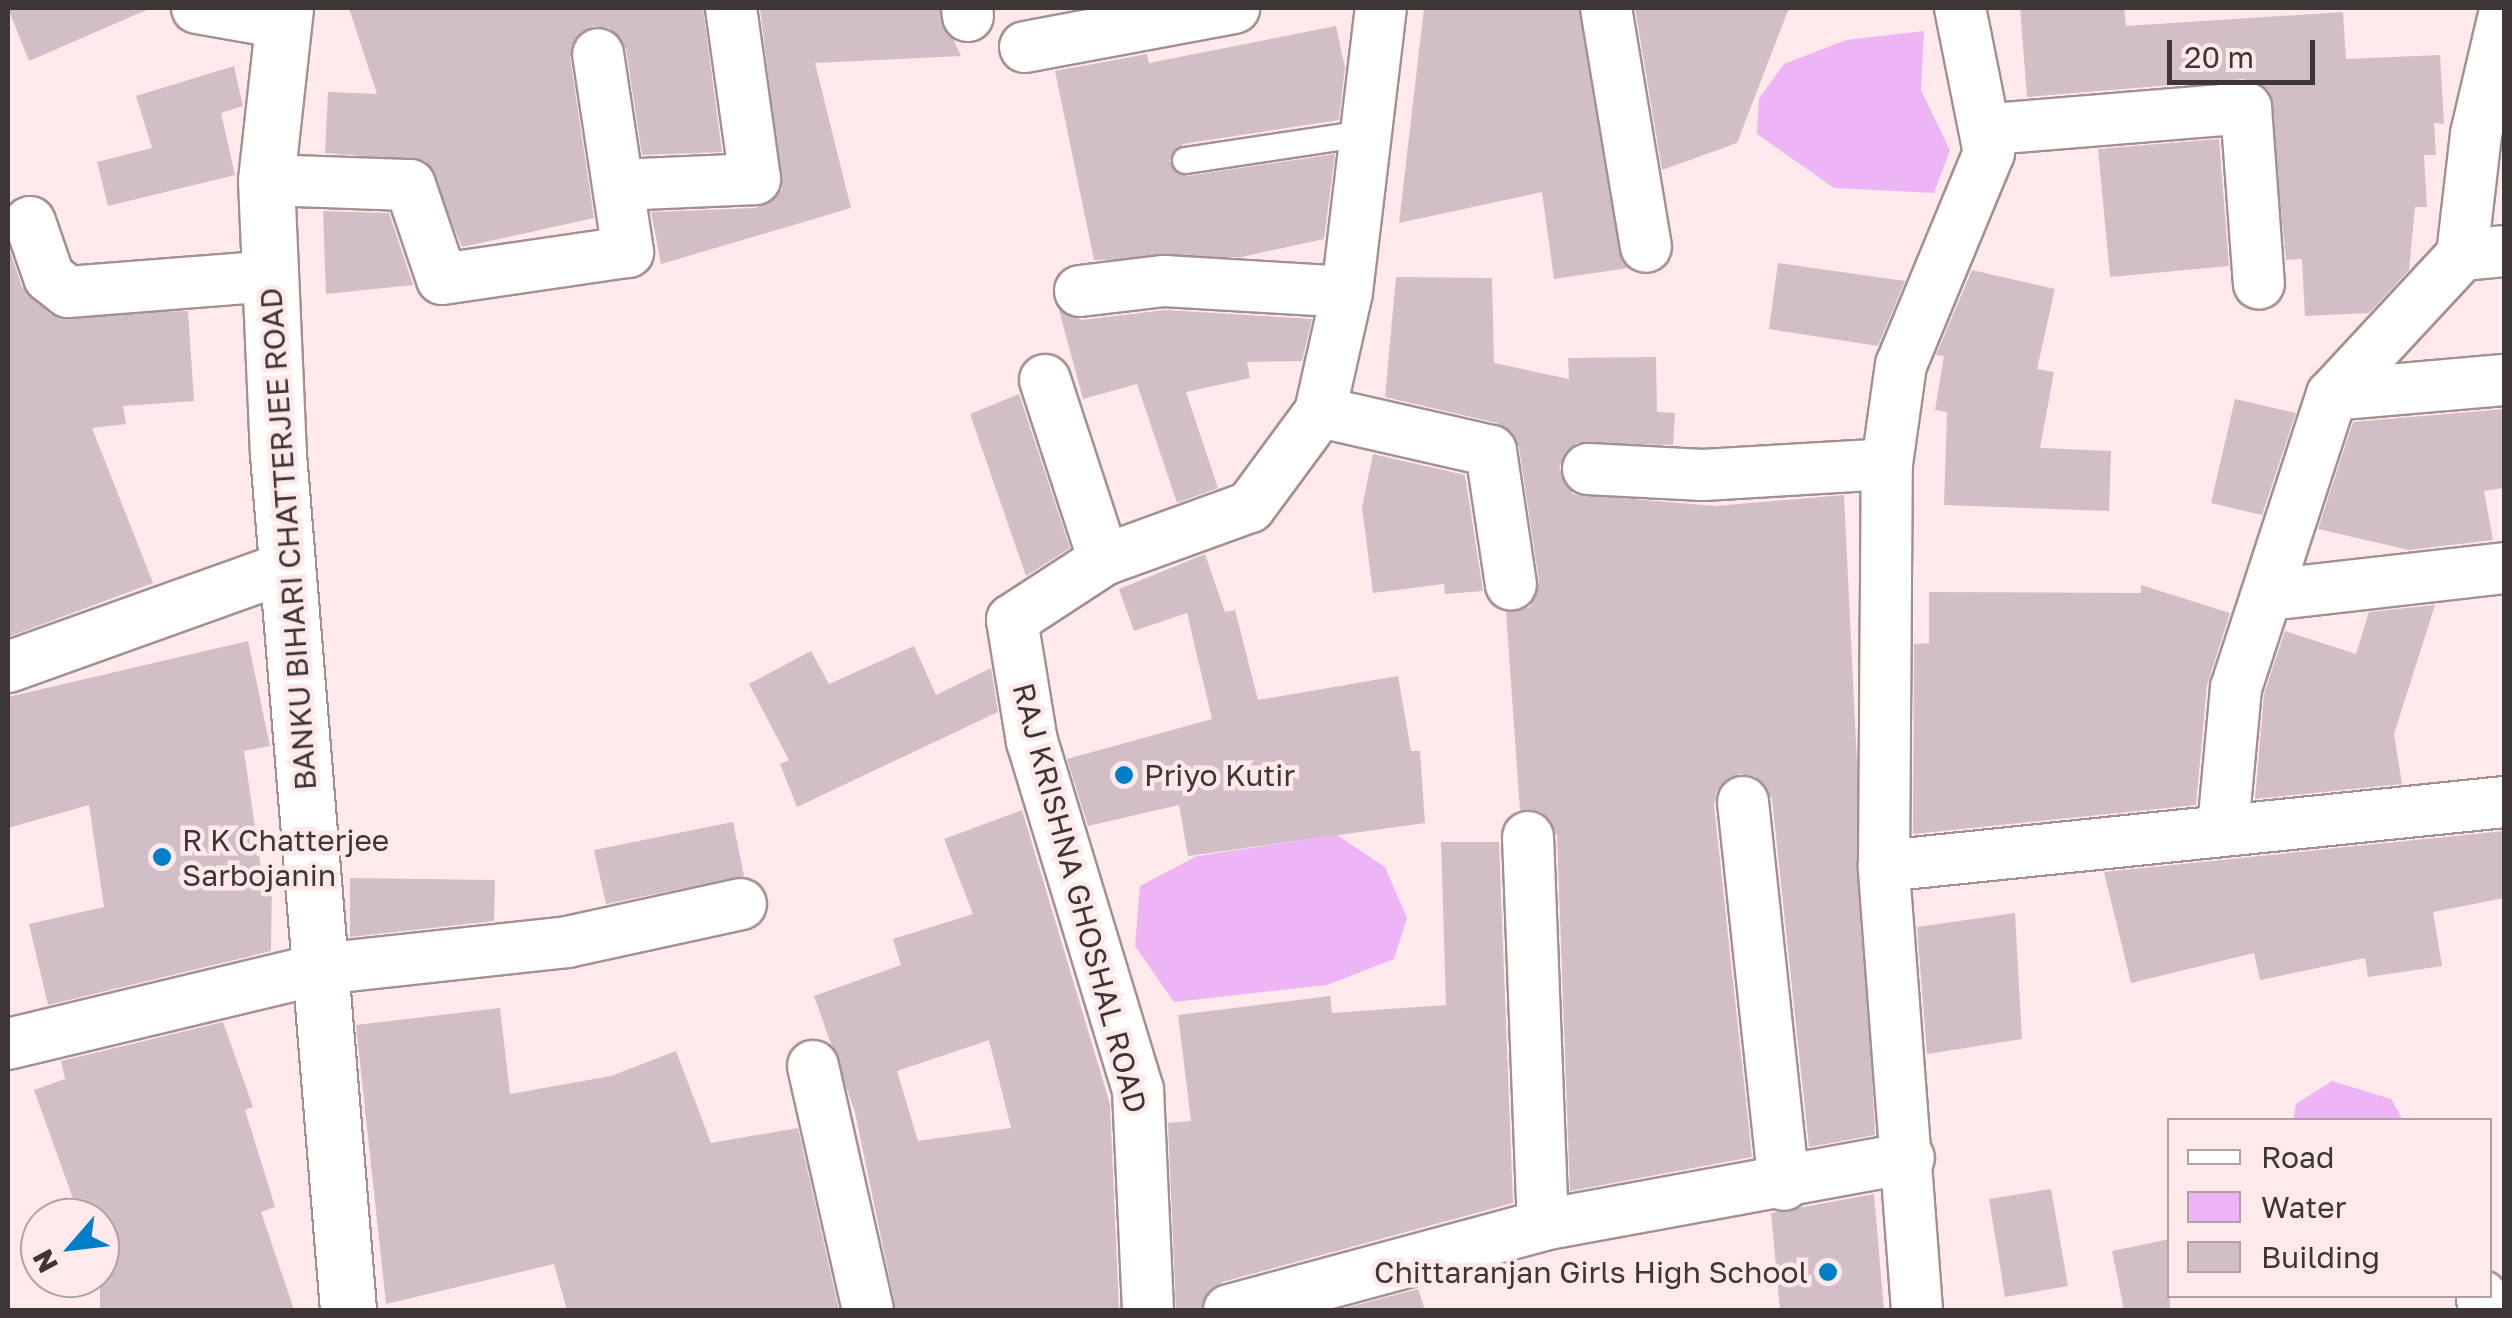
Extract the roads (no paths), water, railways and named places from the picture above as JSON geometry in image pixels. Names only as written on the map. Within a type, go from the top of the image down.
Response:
[{"type":"main road","name":"BANKU BIHARI CHATTERJEE ROAD","points":[[284,15],[266,180],[270,276],[286,567],[348,1310]]},
{"type":"street","points":[[197,8],[284,15]]},
{"type":"street","points":[[619,186],[754,179],[731,8]]},
{"type":"street","points":[[1024,47],[1234,8]]},
{"type":"street","name":"RAJ KRISHNA GHOSHAL ROAD","points":[[1148,1310],[1138,1090],[1032,742],[1010,633],[1024,610],[1104,560],[1250,507],[1320,412],[1347,292],[1381,8]]},
{"type":"street","points":[[1606,8],[1646,247]]},
{"type":"street","points":[[1917,1310],[1909,1158],[1884,866],[1888,464],[1900,365],[1980,179],[1991,129],[1960,8]]},
{"type":"street","points":[[2223,828],[2236,688],[2332,395],[2483,253],[2476,134],[2504,15]]},
{"type":"street","points":[[266,180],[410,185],[442,279],[628,252],[598,54]]},
{"type":"street","points":[[1991,129],[2246,108],[2258,284]]},
{"type":"street","points":[[30,222],[49,277],[68,292],[270,276]]},
{"type":"street","points":[[1080,290],[1164,281],[1347,292]]},
{"type":"street","points":[[1045,380],[1104,560]]},
{"type":"street","points":[[2332,395],[2504,380]]},
{"type":"street","points":[[1320,412],[1491,452],[1512,585]]},
{"type":"street","points":[[1588,469],[1703,475],[1888,464]]},
{"type":"street","points":[[8,667],[286,567]]},
{"type":"street","points":[[2268,594],[2504,568]]},
{"type":"street","points":[[1743,802],[1784,1185]]},
{"type":"street","points":[[1884,866],[2504,802]]},
{"type":"street","points":[[1528,837],[1543,1225]]},
{"type":"street","points":[[8,1044],[320,970],[568,942],[741,904]]},
{"type":"street","points":[[813,1066],[868,1310]]},
{"type":"street","points":[[1229,1310],[1299,1302],[1543,1225],[1784,1185],[1909,1158]]},
{"type":"lane","points":[[1185,160],[1364,132]]},
{"type":"water","points":[[1924,31],[1921,90],[1950,150],[1934,193],[1834,188],[1757,134],[1759,98],[1784,64],[1846,40]]},
{"type":"water","points":[[1337,835],[1385,867],[1407,918],[1394,959],[1327,985],[1174,1002],[1135,946],[1140,886],[1197,856]]},
{"type":"water","points":[[2332,1081],[2391,1099],[2402,1118],[2293,1118],[2296,1104]]},
{"type":"place","name":"Priyo Kutir","points":[[1124,775]]},
{"type":"place","name":"R K Chatterjee Sarbojanin","points":[[162,857]]},
{"type":"place","name":"Chittaranjan Girls High School","points":[[1828,1272]]}]
